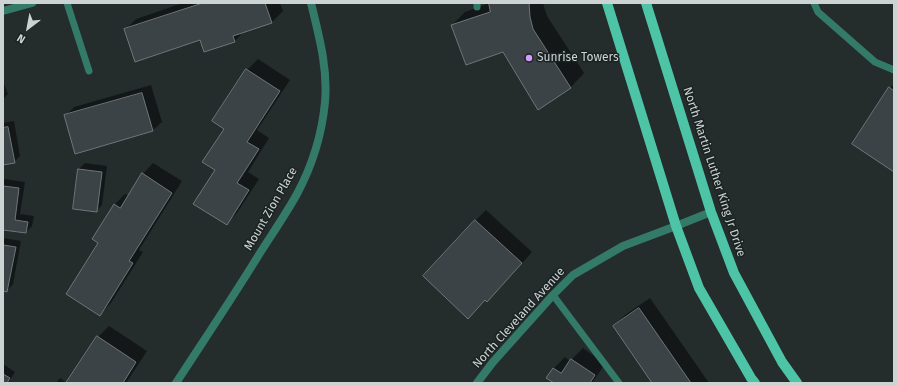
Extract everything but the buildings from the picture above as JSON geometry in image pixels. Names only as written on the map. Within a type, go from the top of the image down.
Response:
[{"type":"main road","points":[[607,3],[676,226],[699,288],[755,383]]},
{"type":"main road","name":"North Martin Luther King Jr Drive","points":[[646,3],[711,212],[734,273],[782,362],[797,383]]},
{"type":"street","points":[[3,11],[32,3]]},
{"type":"street","name":"Mount Zion Place","points":[[176,383],[246,276],[297,194],[310,165],[320,134],[325,102],[326,78],[322,46],[311,3]]},
{"type":"street","name":"North Cleveland Avenue","points":[[477,383],[493,362],[573,275],[623,246],[711,212]]},
{"type":"lane","points":[[67,3],[89,71]]},
{"type":"lane","points":[[814,3],[818,12],[875,62],[894,70]]},
{"type":"lane","points":[[553,295],[619,383]]},
{"type":"place","name":"Sunrise Towers","points":[[529,58]]}]
